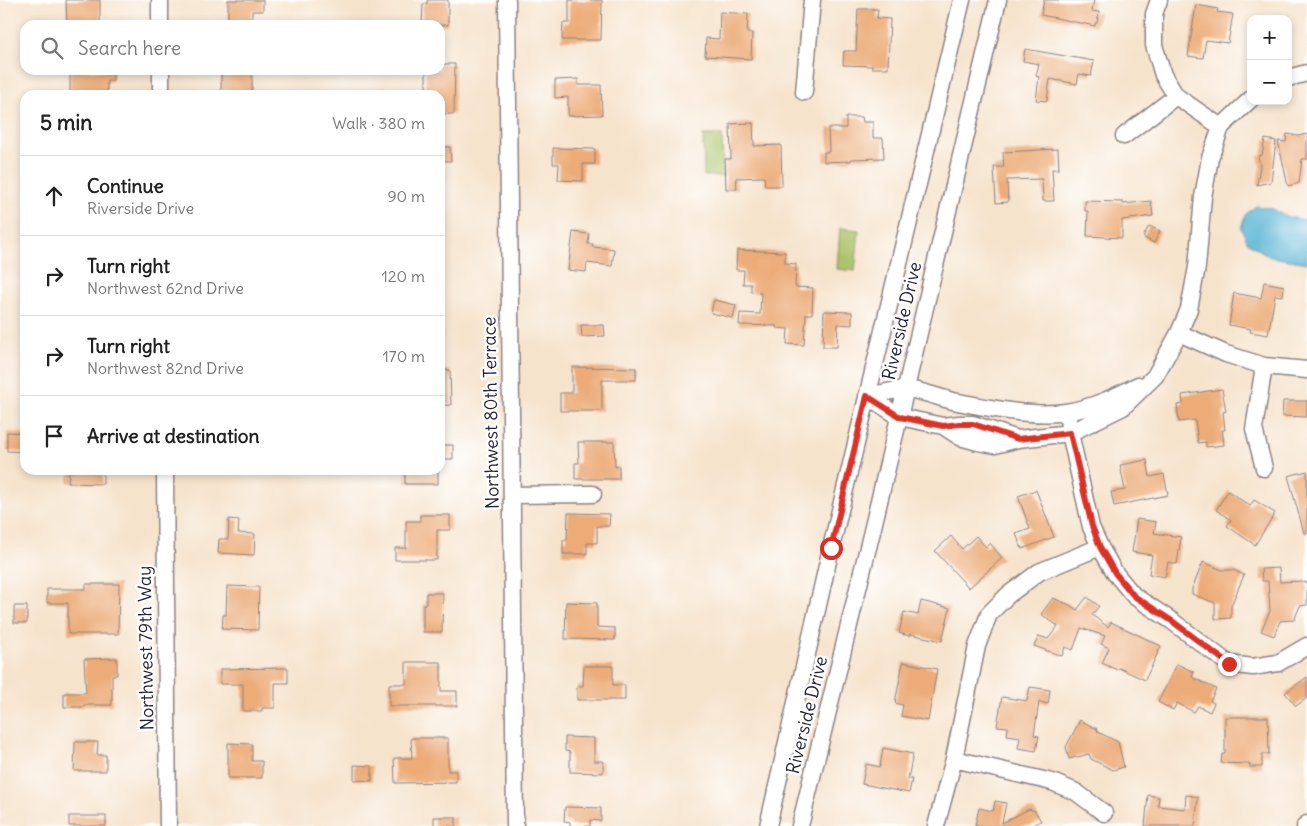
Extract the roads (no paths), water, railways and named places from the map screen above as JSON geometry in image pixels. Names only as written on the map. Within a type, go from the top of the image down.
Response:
[{"type":"street","points":[[160,0],[160,20]]},
{"type":"street","name":"Northwest 80th Terrace","points":[[507,0],[515,826]]},
{"type":"street","points":[[804,92],[812,0]]},
{"type":"street","name":"Riverside Drive","points":[[768,826],[831,548],[962,0]]},
{"type":"street","name":"Riverside Drive","points":[[800,826],[900,417],[998,0]]},
{"type":"street","points":[[1159,0],[1154,14],[1154,45],[1163,75],[1176,96],[1221,127]]},
{"type":"street","points":[[1292,77],[1307,73]]},
{"type":"street","points":[[161,75],[161,90]]},
{"type":"street","points":[[1124,136],[1176,96]]},
{"type":"street","points":[[943,426],[960,437],[995,445],[1018,439],[1070,433],[1123,406],[1155,376],[1180,333],[1189,309],[1197,267],[1210,158],[1221,127],[1247,102]]},
{"type":"street","points":[[1180,333],[1226,354],[1264,366],[1307,370]]},
{"type":"street","points":[[1264,366],[1254,429],[1264,468]]},
{"type":"street","points":[[867,396],[906,389],[954,401],[1019,412],[1067,412],[1114,398],[1155,376]]},
{"type":"street","points":[[867,396],[900,417],[943,426],[973,424],[1018,439]]},
{"type":"street","points":[[995,432],[1000,409]]},
{"type":"street","points":[[1067,412],[1070,433],[1092,526],[1100,547],[1115,573],[1134,596],[1172,621],[1229,664],[1253,667],[1278,663],[1307,646]]},
{"type":"street","name":"Northwest 79th Way","points":[[164,475],[168,826]]},
{"type":"street","points":[[512,495],[593,494]]},
{"type":"street","points":[[936,826],[954,758],[977,646],[989,614],[1008,595],[1039,572],[1100,547]]},
{"type":"street","points":[[954,758],[1052,782],[1076,792],[1104,813]]},
{"type":"water","points":[[1256,206],[1271,208],[1288,217],[1307,220],[1307,263],[1271,257],[1248,243],[1241,228],[1245,215]]}]
